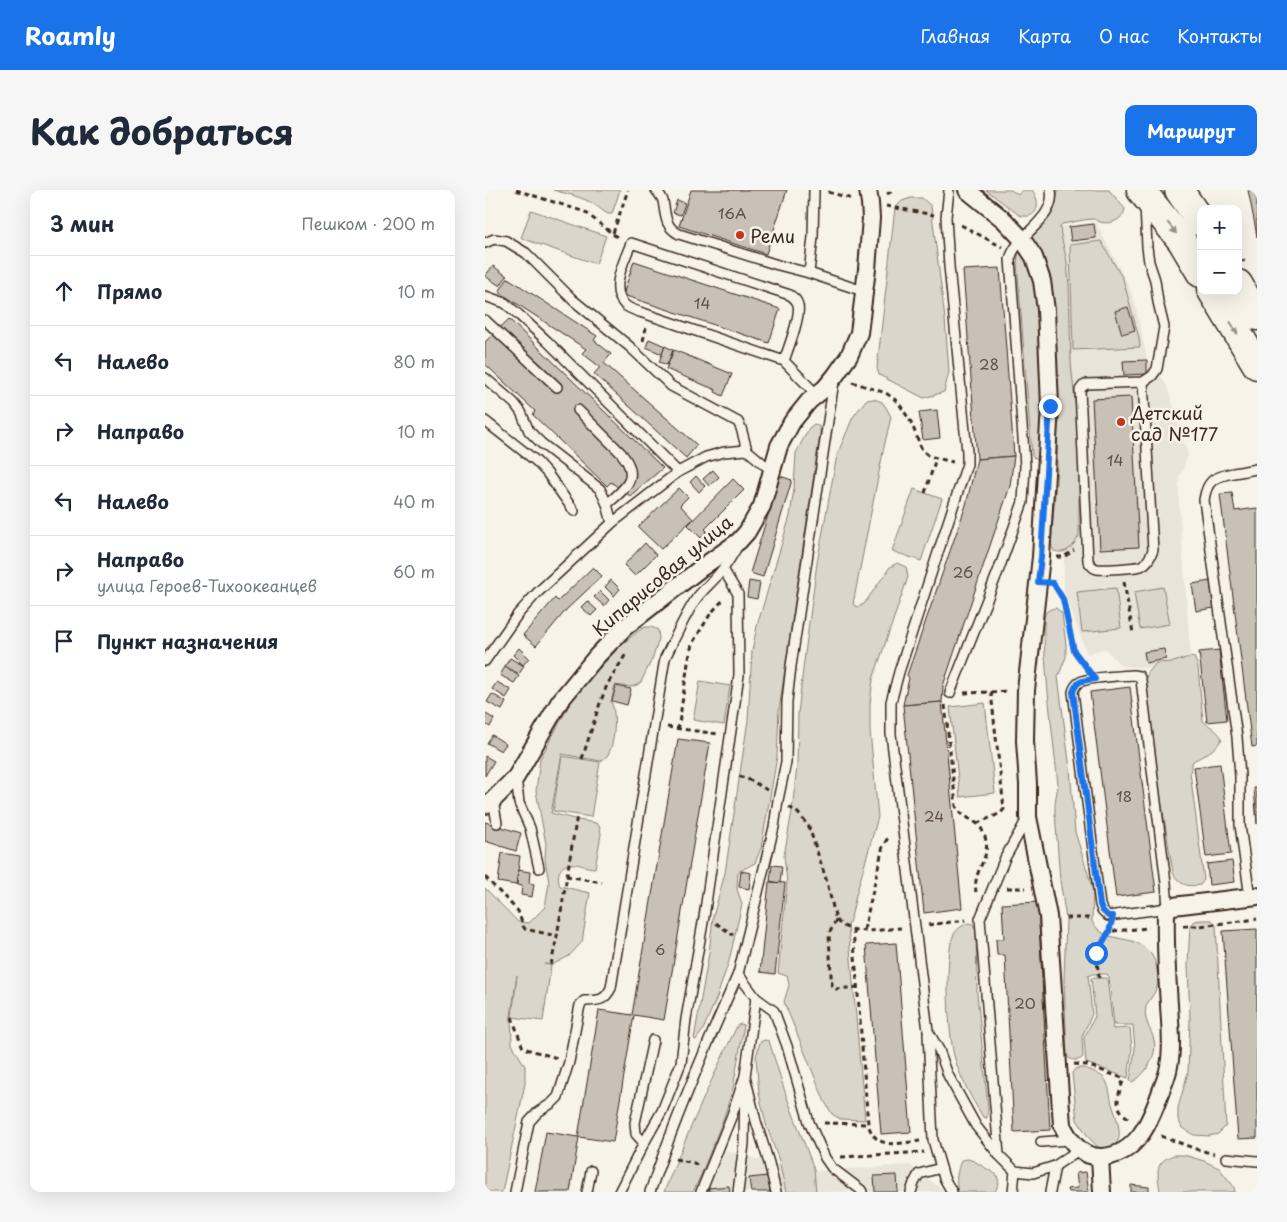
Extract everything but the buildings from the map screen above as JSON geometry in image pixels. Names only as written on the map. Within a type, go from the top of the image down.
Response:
[{"type":"highway","points":[[1179,190],[1197,216]]},
{"type":"highway","points":[[1143,191],[1182,242],[1197,266]]},
{"type":"highway","points":[[1242,291],[1257,316]]},
{"type":"highway","points":[[1214,295],[1257,365]]},
{"type":"street","name":"Кипарисовая улица","points":[[489,803],[516,777],[560,701],[596,657],[625,627],[739,541],[747,532],[762,506],[779,446],[792,422],[835,376],[849,356],[859,333],[871,218],[868,190]]},
{"type":"street","points":[[967,190],[1004,220],[1034,257],[1042,281],[1046,310],[1050,406],[1041,557],[1026,690],[1025,741],[1028,817],[1048,916],[1062,1125],[1075,1144],[1094,1156],[1100,1157],[1123,1151],[1135,1143],[1145,1129],[1156,1105],[1169,1066],[1171,1039],[1165,952],[1166,913],[1168,908],[1253,897]]},
{"type":"street","points":[[1100,1157],[1102,1192]]},
{"type":"lane","points":[[656,190],[662,198],[669,225],[672,230],[679,234],[863,291]]},
{"type":"lane","points":[[809,273],[813,237],[813,190]]},
{"type":"lane","points":[[949,190],[946,218],[949,266],[967,464],[899,672],[891,702],[891,734],[928,1031],[933,1140],[944,1178],[953,1192]]},
{"type":"lane","points":[[950,693],[1023,502],[1025,466],[1010,259],[1021,239],[1042,218],[1048,208],[1051,201],[1051,190]]},
{"type":"lane","points":[[1143,191],[1149,262],[1155,280],[1164,327],[1157,369],[1152,376],[1143,382],[1087,384],[1081,390],[1086,540],[1088,561],[1091,566],[1097,569],[1141,566],[1151,556],[1153,550],[1143,382]]},
{"type":"lane","points":[[485,241],[505,241],[526,253],[573,300],[671,386],[738,422],[747,450],[772,471]]},
{"type":"lane","points":[[784,361],[797,322],[799,306],[790,295],[631,244],[617,284],[617,292],[624,305],[784,361],[817,395]]},
{"type":"lane","points":[[485,296],[505,303],[519,315],[678,472]]},
{"type":"lane","points":[[485,320],[557,387]]},
{"type":"lane","points":[[650,1192],[674,1125],[738,974],[774,827],[786,762],[787,701],[791,666],[835,376]]},
{"type":"lane","points":[[485,378],[514,403],[521,412],[529,431],[541,443],[600,489],[607,504],[612,523]]},
{"type":"lane","points":[[578,410],[627,459],[631,476],[629,482],[607,504]]},
{"type":"lane","points":[[485,421],[536,461],[574,511]]},
{"type":"lane","points":[[485,661],[518,614],[537,593],[612,523],[678,472],[706,457],[724,452],[747,450]]},
{"type":"lane","points":[[1253,897],[1240,825],[1240,776],[1237,737],[1204,500],[1207,486],[1212,480],[1219,476],[1257,469]]},
{"type":"lane","points":[[515,1192],[529,1122],[537,1112],[558,1097],[569,1062],[579,1005],[584,1000],[601,1000],[608,995],[611,988],[665,658],[681,624],[695,601],[705,587],[723,570],[747,532]]},
{"type":"lane","points":[[619,1192],[662,1111],[681,1063],[686,1019],[704,917],[739,675],[738,594],[723,570]]},
{"type":"lane","points":[[1139,676],[1168,908],[1111,916],[1102,910],[1100,905],[1073,692],[1079,682],[1139,676]]},
{"type":"lane","points":[[516,777],[519,803],[530,828],[539,868]]},
{"type":"lane","points":[[489,803],[497,823]]},
{"type":"lane","points":[[999,1155],[980,919],[1005,858],[1028,817]]},
{"type":"lane","points":[[738,974],[755,998],[775,1012],[809,1122],[825,1158],[832,1168],[862,1192]]},
{"type":"lane","points":[[738,1192],[743,1144],[745,1076],[755,998]]},
{"type":"lane","points":[[928,1031],[939,1050],[948,1075],[976,1126],[999,1155],[1015,1171],[1033,1172],[1055,1166]]},
{"type":"lane","points":[[644,1143],[637,1134],[635,1123],[653,1040]]},
{"type":"lane","points":[[701,1192],[732,1116],[745,1076]]},
{"type":"lane","points":[[745,1076],[776,1192]]},
{"type":"lane","points":[[662,1111],[674,1125]]},
{"type":"lane","points":[[1041,1142],[1075,1144]]},
{"type":"lane","points":[[1050,1192],[1055,1166],[1075,1144]]},
{"type":"lane","points":[[1227,1158],[1257,1161]]},
{"type":"lane","points":[[911,1192],[919,1174],[941,1168]]},
{"type":"lane","points":[[587,1192],[591,1171]]},
{"type":"lane","points":[[1013,1192],[1015,1171]]},
{"type":"path","points":[[517,190],[585,212],[622,240],[631,244]]},
{"type":"path","points":[[613,233],[628,190]]},
{"type":"path","points":[[820,190],[852,199]]},
{"type":"path","points":[[887,206],[946,218],[1012,253]]},
{"type":"path","points":[[639,356],[649,315]]},
{"type":"path","points":[[835,376],[886,393],[898,402],[911,422],[922,450],[928,455],[947,461]]},
{"type":"path","points":[[925,493],[936,458]]},
{"type":"path","points":[[1041,557],[1064,557],[1086,540]]},
{"type":"path","points":[[1123,568],[1126,598],[1133,633]]},
{"type":"path","points":[[1038,582],[1053,583],[1063,599],[1074,651],[1095,679]]},
{"type":"path","points":[[678,730],[692,644],[711,613],[725,599],[738,594]]},
{"type":"path","points":[[583,759],[607,685],[631,647]]},
{"type":"path","points":[[979,823],[1001,813],[1003,809],[991,692],[950,693],[944,700],[956,806],[958,811],[965,817],[979,823],[987,844],[987,852],[976,878],[975,888],[980,919]]},
{"type":"path","points":[[654,725],[678,730],[731,735]]},
{"type":"path","points":[[724,771],[752,781],[798,813],[809,828],[827,882],[836,920],[844,927],[853,930],[864,930],[914,926]]},
{"type":"path","points":[[551,966],[577,815]]},
{"type":"path","points":[[864,930],[883,846],[887,838],[902,827]]},
{"type":"path","points":[[566,876],[602,882]]},
{"type":"path","points":[[485,877],[518,911],[525,929],[557,936]]},
{"type":"path","points":[[1048,916],[1082,919],[1111,916],[1109,932],[1096,953],[1099,978]]},
{"type":"path","points":[[704,917],[719,924],[733,935],[744,950]]},
{"type":"path","points":[[836,920],[829,934],[832,985],[836,989],[858,987]]},
{"type":"path","points":[[928,925],[959,921]]},
{"type":"path","points":[[853,930],[870,1132],[880,1142],[886,1144],[933,1140]]},
{"type":"path","points":[[512,1017],[523,1048],[543,1055]]},
{"type":"path","points":[[837,1124],[868,1124]]},
{"type":"path","points":[[825,1158],[936,1151]]},
{"type":"path","points":[[663,1157],[694,1163],[709,1173]]},
{"type":"shaded area","points":[[553,190],[620,190],[612,214],[610,214],[605,213],[585,200]]},
{"type":"shaded area","points":[[986,190],[1011,190],[1018,195],[1022,190],[1032,190],[1037,200],[1036,210],[1030,215],[1019,215]]},
{"type":"shaded area","points":[[1058,190],[1109,190],[1125,209],[1122,216],[1116,221],[1104,223],[1095,219],[1089,219],[1062,224],[1060,227],[1067,262],[1071,363],[1079,439],[1079,536],[1069,549],[1062,552],[1054,551],[1051,545],[1057,469],[1058,406],[1053,309],[1031,238],[1053,212]]},
{"type":"shaded area","points":[[911,198],[922,198],[931,206],[945,319],[949,372],[944,392],[924,398],[879,375],[877,368],[895,208],[902,201]]},
{"type":"shaded area","points":[[531,210],[606,236],[596,264],[521,238]]},
{"type":"shaded area","name":"Детский сад №177","points":[[1096,222],[1135,302],[1147,360],[1157,369],[1168,389],[1188,455],[1179,478],[1179,502],[1191,663],[1146,668],[1121,666],[1105,648],[1087,654],[1064,591],[1064,320],[1039,230]]},
{"type":"shaded area","points":[[1101,241],[1123,279],[1140,347],[1073,350],[1070,245]]},
{"type":"shaded area","points":[[1019,251],[1029,260],[1036,283],[1043,406],[1040,456],[1038,459],[1032,456],[1017,262]]},
{"type":"shaded area","points":[[874,399],[882,402],[891,417],[853,604],[857,607],[864,604],[890,567],[897,563],[906,567],[908,577],[873,679],[870,703],[870,731],[878,817],[848,925],[865,1120],[840,1119],[832,1114],[825,1102],[784,1002],[789,985],[787,976],[778,973],[787,882],[784,856],[792,811],[797,766],[798,713],[817,563],[837,455],[853,417],[866,400]]},
{"type":"shaded area","points":[[814,424],[820,427],[820,434],[779,710],[777,757],[761,848],[755,863],[738,872],[737,889],[742,904],[729,961],[717,997],[703,1030],[696,1040],[694,1039],[709,953],[713,917],[725,873],[748,720],[752,651],[757,626],[790,516],[796,453],[809,428]]},
{"type":"shaded area","points":[[914,489],[942,499],[921,561],[892,551]]},
{"type":"shaded area","points":[[1163,587],[1170,624],[1140,629],[1134,592]]},
{"type":"shaded area","points":[[1116,588],[1121,628],[1082,632],[1077,592]]},
{"type":"shaded area","points":[[1056,608],[1062,613],[1066,645],[1066,657],[1058,677],[1070,769],[1075,832],[1093,890],[1092,922],[1103,933],[1140,944],[1153,957],[1157,970],[1157,987],[1147,1004],[1145,1012],[1154,1040],[1154,1052],[1146,1070],[1132,1082],[1130,1081],[1135,1049],[1133,1025],[1114,1025],[1109,977],[1107,974],[1092,974],[1088,976],[1092,1014],[1082,1037],[1083,1057],[1074,1060],[1067,1055],[1064,979],[1066,919],[1060,880],[1055,813],[1058,785],[1044,641],[1046,612]]},
{"type":"shaded area","points":[[646,627],[658,630],[659,639],[641,682],[631,687],[615,685],[611,702],[614,713],[613,737],[607,757],[601,761],[562,754],[551,813],[596,823],[600,827],[601,834],[595,868],[571,864],[564,866],[559,872],[560,886],[590,893],[582,942],[569,956],[552,965],[544,964],[551,965],[543,1021],[512,1017],[517,975],[511,1016],[512,1044],[525,1066],[525,1084],[502,1192],[485,1192],[485,888],[518,922],[529,923],[545,907],[549,883],[545,859],[546,844],[536,791],[540,759],[574,696],[621,645]]},
{"type":"shaded area","points":[[1194,657],[1198,667],[1203,721],[1216,731],[1222,739],[1213,749],[1193,761],[1190,772],[1204,880],[1200,885],[1191,886],[1181,883],[1173,873],[1151,738],[1145,679],[1156,663],[1174,662]]},
{"type":"shaded area","points":[[700,681],[730,686],[724,725],[693,720]]},
{"type":"shaded area","points":[[985,703],[995,793],[960,797],[950,707]]},
{"type":"shaded area","points":[[562,756],[600,762],[591,817],[553,811]]},
{"type":"shaded area","points":[[1212,920],[1216,925],[1226,1126],[1218,1134],[1209,1136],[1194,1135],[1182,1128],[1178,1119],[1178,1108],[1188,1072],[1190,926],[1195,921]]},
{"type":"shaded area","points":[[969,923],[973,924],[976,930],[977,993],[988,1108],[987,1118],[983,1117],[960,1074],[950,1033],[948,976],[951,944],[954,934],[961,927]]},
{"type":"shaded area","points":[[1091,978],[1107,978],[1113,1029],[1130,1028],[1132,1049],[1128,1078],[1086,1063],[1084,1038],[1095,1016]]},
{"type":"shaded area","points":[[741,1024],[744,1025],[733,1088],[723,1120],[701,1175],[693,1192],[664,1192],[717,1069],[736,1028]]},
{"type":"shaded area","points":[[769,1041],[786,1095],[814,1169],[816,1192],[786,1192],[759,1093],[756,1057],[760,1042]]},
{"type":"shaded area","points":[[1079,1068],[1095,1072],[1104,1078],[1107,1083],[1119,1132],[1119,1139],[1110,1148],[1101,1150],[1089,1138],[1077,1120],[1072,1073],[1075,1069]]},
{"type":"shaded area","points":[[716,1148],[806,1172],[909,1165],[946,1192],[691,1192]]},
{"type":"shaded area","points":[[1174,1155],[1184,1155],[1219,1168],[1234,1187],[1235,1192],[1160,1192],[1158,1169],[1163,1161]]},
{"type":"shaded area","points":[[968,1159],[997,1175],[999,1183],[995,1192],[958,1192],[957,1180],[961,1160]]},
{"type":"place","name":"Реми","points":[[740,235]]},
{"type":"place","name":"Детский сад №177","points":[[1121,422]]},
{"type":"route","points":[[1050,406],[1038,582],[1053,583],[1063,599],[1074,651],[1095,679],[1079,682],[1073,692],[1100,905],[1104,913],[1108,916],[1113,916],[1109,932],[1096,953]]}]
